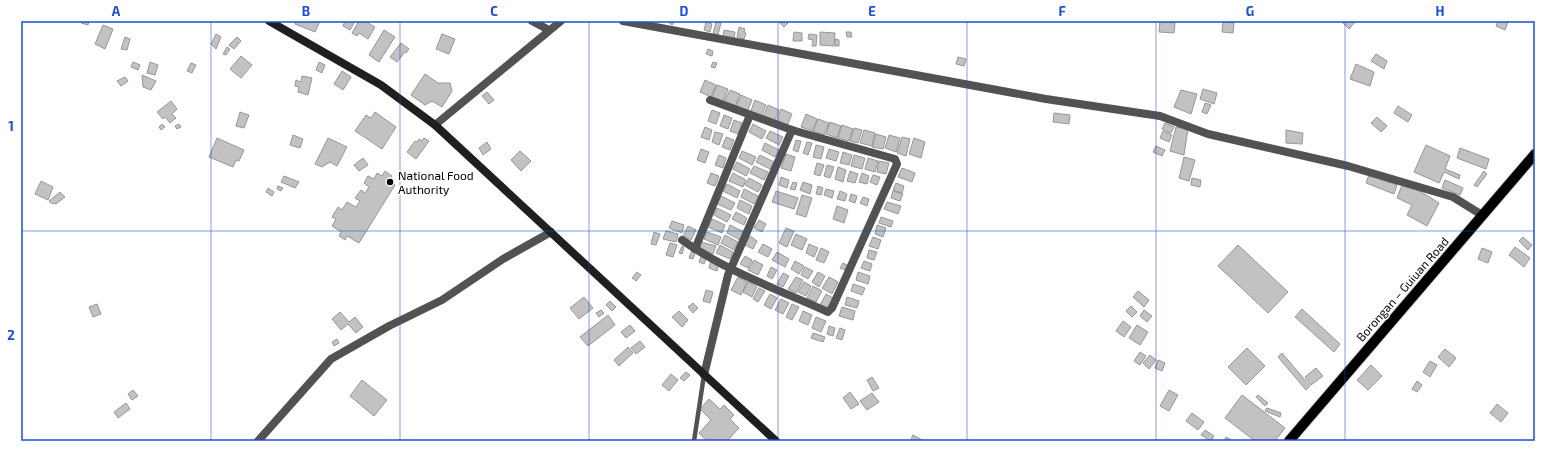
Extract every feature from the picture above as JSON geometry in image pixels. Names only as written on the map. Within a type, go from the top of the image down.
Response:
[{"type":"main road","name":"Borongan – Guiuan Road","points":[[1289,441],[1535,154]]},
{"type":"street","points":[[269,21],[381,85],[434,125],[776,441]]},
{"type":"street","points":[[532,21],[549,30]]},
{"type":"street","points":[[434,125],[561,21]]},
{"type":"street","points":[[623,21],[1046,99],[1160,116],[1208,134],[1348,166],[1453,197],[1482,215]]},
{"type":"street","points":[[682,240],[731,269],[828,312],[832,308],[897,164],[895,159],[792,130],[710,100]]},
{"type":"street","points":[[695,249],[750,115]]},
{"type":"street","points":[[704,375],[728,275],[792,130]]},
{"type":"street","points":[[258,441],[331,359],[389,326],[442,300],[503,260],[551,232]]},
{"type":"lane","points":[[694,441],[704,375]]},
{"type":"building","points":[[82,21],[89,21],[88,25],[81,23]]},
{"type":"building","points":[[296,21],[320,21],[315,32],[295,24]]},
{"type":"building","points":[[345,21],[355,21],[350,30],[343,26]]},
{"type":"building","points":[[359,21],[365,21],[375,27],[368,39],[359,33],[357,36],[352,33]]},
{"type":"building","points":[[667,21],[675,21],[672,25]]},
{"type":"building","points":[[782,21],[790,21],[784,27],[780,23]]},
{"type":"building","points":[[1160,21],[1175,23],[1174,33],[1159,32]]},
{"type":"building","points":[[1341,21],[1356,21],[1349,29]]},
{"type":"building","points":[[1498,21],[1508,22],[1505,30],[1496,26]]},
{"type":"building","points":[[706,22],[712,24],[710,32],[704,30]]},
{"type":"building","points":[[716,22],[721,23],[718,35],[713,34]]},
{"type":"building","points":[[1223,22],[1234,23],[1233,33],[1222,32]]},
{"type":"building","points":[[103,25],[113,29],[105,49],[95,44]]},
{"type":"building","points":[[739,27],[745,29],[744,32],[746,33],[744,39],[737,37]]},
{"type":"building","points":[[384,30],[395,37],[379,62],[369,55]]},
{"type":"building","points":[[724,30],[735,32],[734,38],[723,37]]},
{"type":"building","points":[[794,32],[802,33],[802,41],[793,41]]},
{"type":"building","points":[[820,32],[835,33],[834,46],[820,45]]},
{"type":"building","points":[[846,32],[851,32],[852,37],[847,37]]},
{"type":"building","points":[[216,34],[221,37],[216,49],[211,44]]},
{"type":"building","points":[[442,34],[455,39],[449,54],[436,49]]},
{"type":"building","points":[[809,34],[817,35],[816,46],[812,46],[813,40],[808,39]]},
{"type":"building","points":[[125,37],[130,39],[127,50],[121,49]]},
{"type":"building","points":[[237,37],[241,41],[234,49],[229,45]]},
{"type":"building","points":[[835,39],[839,40],[839,46],[835,46]]},
{"type":"building","points":[[401,43],[409,49],[397,62],[390,57]]},
{"type":"building","points":[[227,47],[230,49],[226,55],[223,54]]},
{"type":"building","points":[[708,49],[713,51],[712,56],[706,54]]},
{"type":"building","points":[[1376,54],[1387,61],[1384,69],[1371,61]]},
{"type":"building","points":[[241,56],[252,65],[241,78],[230,69]]},
{"type":"building","points":[[958,57],[966,59],[964,66],[956,64]]},
{"type":"building","points":[[133,62],[140,65],[138,70],[131,67]]},
{"type":"building","points":[[150,62],[158,65],[155,75],[147,73]]},
{"type":"building","points":[[319,62],[325,65],[322,73],[316,70]]},
{"type":"building","points":[[713,62],[717,63],[715,68],[711,67]]},
{"type":"building","points":[[191,63],[196,65],[192,73],[187,71]]},
{"type":"building","points":[[1356,64],[1374,72],[1370,86],[1350,79]]},
{"type":"building","points":[[342,71],[351,77],[343,90],[334,84]]},
{"type":"building","points":[[425,74],[438,83],[450,83],[452,91],[442,107],[432,101],[425,105],[411,95]]},
{"type":"building","points":[[142,75],[156,81],[151,90],[143,87]]},
{"type":"building","points":[[302,76],[312,78],[308,95],[298,92],[299,87],[295,86],[296,80],[301,82]]},
{"type":"building","points":[[125,77],[128,81],[121,86],[117,81]]},
{"type":"building","points":[[705,80],[716,85],[711,97],[700,92]]},
{"type":"building","points":[[717,85],[728,89],[723,102],[712,97]]},
{"type":"building","points":[[1203,89],[1217,93],[1214,104],[1200,99]]},
{"type":"building","points":[[730,90],[740,94],[735,107],[724,102]]},
{"type":"building","points":[[1181,90],[1197,94],[1191,114],[1174,107]]},
{"type":"building","points":[[487,92],[494,100],[489,104],[482,96]]},
{"type":"building","points":[[741,95],[752,100],[747,112],[736,107]]},
{"type":"building","points":[[755,100],[766,105],[761,117],[750,113]]},
{"type":"building","points":[[171,101],[177,109],[172,114],[176,118],[170,123],[165,117],[163,119],[157,112]]},
{"type":"building","points":[[1205,103],[1211,105],[1207,114],[1202,112]]},
{"type":"building","points":[[768,105],[779,110],[774,122],[763,117]]},
{"type":"building","points":[[1398,106],[1412,115],[1408,122],[1394,113]]},
{"type":"building","points":[[781,109],[792,114],[787,126],[776,122]]},
{"type":"building","points":[[712,110],[720,113],[716,124],[708,121]]},
{"type":"building","points":[[240,112],[249,115],[244,128],[236,126]]},
{"type":"building","points":[[375,112],[396,127],[382,149],[355,131],[366,115],[371,118]]},
{"type":"building","points":[[1054,113],[1070,115],[1069,124],[1053,122]]},
{"type":"building","points":[[806,114],[817,119],[813,131],[801,127]]},
{"type":"building","points":[[724,115],[732,118],[728,129],[720,126]]},
{"type":"building","points":[[1377,117],[1387,126],[1381,132],[1371,123]]},
{"type":"building","points":[[818,119],[829,123],[824,135],[813,131]]},
{"type":"building","points":[[734,120],[742,123],[738,134],[730,131]]},
{"type":"building","points":[[830,122],[841,126],[837,138],[826,134]]},
{"type":"building","points":[[1165,123],[1174,127],[1171,133],[1162,129]]},
{"type":"building","points":[[162,124],[165,127],[161,130],[159,127]]},
{"type":"building","points":[[179,124],[181,127],[177,129],[175,126]]},
{"type":"building","points":[[753,124],[766,131],[762,139],[749,132]]},
{"type":"building","points":[[842,125],[853,129],[849,141],[838,138]]},
{"type":"building","points":[[705,127],[712,130],[709,140],[701,137]]},
{"type":"building","points":[[1176,127],[1188,129],[1184,155],[1170,151]]},
{"type":"building","points":[[854,128],[862,130],[858,143],[850,141]]},
{"type":"building","points":[[864,130],[875,133],[872,146],[860,143]]},
{"type":"building","points":[[1286,130],[1303,133],[1302,144],[1286,143]]},
{"type":"building","points":[[770,131],[783,137],[779,145],[766,138]]},
{"type":"building","points":[[1163,131],[1172,135],[1169,142],[1160,138]]},
{"type":"building","points":[[715,132],[723,134],[719,145],[712,142]]},
{"type":"building","points":[[876,134],[886,137],[883,149],[872,147]]},
{"type":"building","points":[[293,135],[303,139],[300,148],[290,145]]},
{"type":"building","points":[[889,135],[900,138],[896,152],[885,148]]},
{"type":"building","points":[[726,137],[734,140],[730,150],[722,147]]},
{"type":"building","points":[[902,137],[910,139],[906,156],[897,153]]},
{"type":"building","points":[[217,138],[244,150],[239,161],[236,160],[233,167],[209,157]]},
{"type":"building","points":[[328,138],[347,147],[337,166],[330,162],[322,167],[315,164]]},
{"type":"building","points":[[424,138],[429,141],[416,159],[407,152],[415,141],[417,142],[419,139],[422,141]]},
{"type":"building","points":[[914,138],[925,142],[921,158],[909,154]]},
{"type":"building","points":[[796,140],[801,141],[798,152],[793,150]]},
{"type":"building","points":[[487,142],[491,149],[483,155],[479,148]]},
{"type":"building","points":[[807,142],[812,143],[808,155],[803,153]]},
{"type":"building","points":[[765,143],[779,150],[775,157],[762,150]]},
{"type":"building","points":[[816,145],[824,147],[821,159],[813,157]]},
{"type":"building","points":[[1426,145],[1450,156],[1445,169],[1460,175],[1459,179],[1444,172],[1439,183],[1414,172]]},
{"type":"building","points":[[1156,146],[1165,150],[1162,156],[1153,152]]},
{"type":"building","points":[[1460,148],[1489,159],[1486,169],[1457,158]]},
{"type":"building","points":[[701,149],[709,152],[705,163],[697,160]]},
{"type":"building","points":[[829,149],[839,152],[836,161],[826,158]]},
{"type":"building","points":[[520,151],[531,161],[521,171],[511,160]]},
{"type":"building","points":[[742,151],[756,157],[752,165],[739,158]]},
{"type":"building","points":[[843,152],[852,155],[849,165],[840,163]]},
{"type":"building","points":[[786,154],[795,157],[791,171],[781,168]]},
{"type":"building","points":[[719,155],[726,158],[723,168],[715,165]]},
{"type":"building","points":[[760,155],[774,162],[770,169],[756,162]]},
{"type":"building","points":[[854,155],[865,158],[862,169],[851,166]]},
{"type":"building","points":[[1184,157],[1195,160],[1189,181],[1179,178]]},
{"type":"building","points":[[363,158],[368,165],[359,171],[354,165]]},
{"type":"building","points":[[868,158],[878,161],[875,172],[865,169]]},
{"type":"building","points":[[879,161],[889,163],[886,174],[877,172]]},
{"type":"building","points":[[737,162],[750,169],[746,176],[733,169]]},
{"type":"building","points":[[817,163],[824,165],[820,176],[814,174]]},
{"type":"building","points":[[827,165],[834,167],[830,178],[824,176]]},
{"type":"building","points":[[754,166],[768,172],[764,180],[750,173]]},
{"type":"building","points":[[838,167],[846,170],[843,182],[835,179]]},
{"type":"building","points":[[902,168],[915,173],[912,182],[898,177]]},
{"type":"building","points":[[385,171],[392,176],[389,181],[395,185],[359,243],[347,236],[345,240],[339,236],[341,232],[332,226],[336,219],[332,217],[338,207],[342,210],[347,202],[356,207],[360,201],[355,198],[361,190],[365,193],[369,187],[364,183],[368,176],[374,179],[377,173],[382,176]]},
{"type":"building","points":[[850,171],[858,174],[855,183],[847,181]]},
{"type":"building","points":[[1484,171],[1487,174],[1477,187],[1474,185]]},
{"type":"building","points":[[711,173],[719,176],[715,186],[707,183]]},
{"type":"building","points":[[733,173],[746,180],[743,187],[729,181]]},
{"type":"building","points":[[862,173],[869,176],[867,184],[859,182]]},
{"type":"building","points":[[873,175],[880,177],[877,185],[870,182]]},
{"type":"building","points":[[1369,175],[1397,185],[1394,194],[1366,183]]},
{"type":"building","points":[[284,176],[299,182],[295,188],[281,182]]},
{"type":"building","points":[[781,177],[789,180],[787,188],[779,185]]},
{"type":"building","points":[[749,178],[762,185],[758,192],[745,185]]},
{"type":"building","points":[[1192,178],[1201,180],[1200,187],[1191,185]]},
{"type":"building","points":[[1445,180],[1463,188],[1460,195],[1442,188]]},
{"type":"building","points":[[41,181],[53,187],[48,200],[35,194]]},
{"type":"building","points":[[793,182],[797,183],[795,190],[790,189]]},
{"type":"building","points":[[803,182],[812,185],[810,194],[800,190]]},
{"type":"building","points":[[896,183],[904,186],[902,193],[893,190]]},
{"type":"building","points":[[727,184],[740,191],[737,198],[723,191]]},
{"type":"building","points":[[1402,185],[1418,190],[1439,203],[1427,226],[1407,215],[1412,205],[1397,198]]},
{"type":"building","points":[[278,186],[283,188],[281,191],[277,189]]},
{"type":"building","points":[[818,186],[823,188],[821,195],[816,194]]},
{"type":"building","points":[[268,188],[274,192],[272,196],[266,192]]},
{"type":"building","points":[[744,189],[758,196],[754,204],[741,197]]},
{"type":"building","points":[[826,189],[834,191],[832,198],[824,195]]},
{"type":"building","points":[[776,191],[798,198],[794,209],[772,202]]},
{"type":"building","points":[[840,191],[847,194],[845,201],[837,199]]},
{"type":"building","points":[[893,191],[903,194],[900,201],[891,198]]},
{"type":"building","points":[[60,192],[65,197],[56,204],[49,201]]},
{"type":"building","points":[[851,194],[857,196],[855,203],[849,201]]},
{"type":"building","points":[[802,195],[812,198],[806,217],[796,214]]},
{"type":"building","points":[[721,196],[735,203],[731,210],[717,204]]},
{"type":"building","points":[[863,197],[869,199],[867,206],[860,203]]},
{"type":"building","points":[[740,200],[752,206],[749,214],[737,208]]},
{"type":"building","points":[[887,202],[901,206],[898,214],[884,209]]},
{"type":"building","points":[[837,206],[848,210],[844,223],[833,219]]},
{"type":"building","points":[[717,208],[731,215],[727,222],[714,215]]},
{"type":"building","points":[[736,212],[747,218],[744,225],[732,219]]},
{"type":"building","points":[[881,217],[893,221],[891,227],[879,223]]},
{"type":"building","points":[[712,219],[725,225],[722,233],[708,227]]},
{"type":"building","points":[[759,220],[766,224],[762,232],[754,228]]},
{"type":"building","points":[[672,221],[684,225],[682,233],[669,228]]},
{"type":"building","points":[[730,225],[744,232],[740,240],[727,233]]},
{"type":"building","points":[[877,225],[886,228],[883,237],[875,234]]},
{"type":"building","points":[[688,226],[696,230],[691,240],[683,236]]},
{"type":"building","points":[[786,228],[794,231],[787,247],[779,243]]},
{"type":"building","points":[[666,231],[678,234],[676,242],[663,239]]},
{"type":"building","points":[[654,232],[660,234],[656,245],[651,244]]},
{"type":"building","points":[[707,232],[721,237],[718,245],[704,239]]},
{"type":"building","points":[[796,234],[807,239],[802,250],[791,245]]},
{"type":"building","points":[[725,235],[738,242],[734,250],[721,243]]},
{"type":"building","points":[[750,236],[757,241],[753,249],[745,245]]},
{"type":"building","points":[[873,237],[881,240],[878,249],[869,246]]},
{"type":"building","points":[[1523,237],[1532,245],[1528,250],[1519,241]]},
{"type":"building","points":[[701,242],[716,246],[713,254],[699,250]]},
{"type":"building","points":[[670,243],[677,245],[673,257],[666,255]]},
{"type":"building","points":[[763,244],[772,249],[768,257],[758,252]]},
{"type":"building","points":[[809,244],[818,248],[814,257],[806,253]]},
{"type":"building","points":[[720,245],[733,252],[730,259],[716,253]]},
{"type":"building","points":[[1238,245],[1288,292],[1268,313],[1218,266]]},
{"type":"building","points":[[682,246],[684,247],[682,254],[679,253]]},
{"type":"building","points":[[1515,247],[1530,258],[1524,267],[1509,255]]},
{"type":"building","points":[[821,248],[829,252],[824,263],[816,260]]},
{"type":"building","points":[[1482,248],[1492,252],[1488,263],[1478,259]]},
{"type":"building","points":[[692,250],[696,251],[693,259],[689,258]]},
{"type":"building","points":[[869,250],[877,252],[874,260],[867,258]]},
{"type":"building","points":[[777,252],[789,259],[785,267],[772,260]]},
{"type":"building","points":[[702,254],[707,256],[704,264],[699,262]]},
{"type":"building","points":[[745,256],[752,260],[748,268],[740,264]]},
{"type":"building","points":[[711,260],[719,263],[717,271],[709,268]]},
{"type":"building","points":[[754,260],[763,265],[758,275],[748,270]]},
{"type":"building","points":[[795,261],[804,266],[799,274],[791,269]]},
{"type":"building","points":[[864,261],[872,264],[870,271],[861,268]]},
{"type":"building","points":[[843,263],[847,265],[845,270],[840,268]]},
{"type":"building","points":[[771,267],[777,270],[772,279],[767,276]]},
{"type":"building","points":[[805,267],[813,271],[808,279],[801,275]]},
{"type":"building","points":[[637,272],[641,275],[636,281],[632,278]]},
{"type":"building","points":[[818,272],[825,276],[819,287],[812,282]]},
{"type":"building","points":[[858,272],[870,276],[868,284],[856,280]]},
{"type":"building","points":[[783,273],[789,276],[783,287],[777,284]]},
{"type":"building","points":[[738,277],[747,282],[741,295],[731,290]]},
{"type":"building","points":[[796,277],[803,280],[796,293],[788,289]]},
{"type":"building","points":[[829,277],[838,282],[832,294],[822,288]]},
{"type":"building","points":[[748,282],[757,287],[752,297],[743,292]]},
{"type":"building","points":[[804,282],[811,286],[806,296],[798,292]]},
{"type":"building","points":[[853,284],[865,288],[862,295],[851,291]]},
{"type":"building","points":[[813,286],[822,291],[816,302],[807,298]]},
{"type":"building","points":[[759,288],[765,291],[758,302],[753,299]]},
{"type":"building","points":[[706,290],[713,292],[710,303],[703,301]]},
{"type":"building","points":[[1138,291],[1149,300],[1144,307],[1133,297]]},
{"type":"building","points":[[770,294],[777,298],[771,309],[764,305]]},
{"type":"building","points":[[826,294],[833,298],[827,309],[820,305]]},
{"type":"building","points":[[584,297],[593,308],[579,319],[570,308]]},
{"type":"building","points":[[847,297],[859,301],[857,308],[845,305]]},
{"type":"building","points":[[781,299],[789,303],[783,314],[775,310]]},
{"type":"building","points":[[610,301],[616,307],[612,311],[606,305]]},
{"type":"building","points":[[693,303],[698,308],[693,313],[688,307]]},
{"type":"building","points":[[97,304],[101,314],[93,317],[89,307]]},
{"type":"building","points":[[792,304],[799,307],[792,320],[786,317]]},
{"type":"building","points":[[1131,306],[1137,312],[1132,317],[1126,311]]},
{"type":"building","points":[[842,307],[855,311],[853,320],[839,316]]},
{"type":"building","points":[[1302,309],[1340,344],[1334,352],[1295,317]]},
{"type":"building","points":[[601,310],[604,313],[599,317],[596,313]]},
{"type":"building","points":[[1144,310],[1152,316],[1147,322],[1140,316]]},
{"type":"building","points":[[679,311],[688,320],[682,327],[672,317]]},
{"type":"building","points":[[803,311],[812,315],[808,325],[799,321]]},
{"type":"building","points":[[340,312],[349,322],[355,317],[363,327],[356,333],[348,324],[341,330],[332,319]]},
{"type":"building","points":[[608,315],[615,325],[588,346],[580,337]]},
{"type":"building","points":[[816,317],[826,321],[821,332],[812,328]]},
{"type":"building","points":[[1123,321],[1131,327],[1124,337],[1116,331]]},
{"type":"building","points":[[630,325],[635,331],[626,338],[621,332]]},
{"type":"building","points":[[1137,325],[1148,332],[1140,345],[1129,338]]},
{"type":"building","points":[[829,326],[835,328],[833,336],[827,334]]},
{"type":"building","points":[[840,328],[845,330],[842,340],[836,338]]},
{"type":"building","points":[[813,333],[825,337],[823,342],[811,338]]},
{"type":"building","points":[[337,339],[339,343],[334,346],[332,342]]},
{"type":"building","points":[[640,341],[645,347],[636,354],[631,348]]},
{"type":"building","points":[[628,347],[633,353],[619,366],[614,360]]},
{"type":"building","points":[[1247,348],[1265,366],[1246,385],[1228,367]]},
{"type":"building","points":[[1445,349],[1456,358],[1449,367],[1438,357]]},
{"type":"building","points":[[1140,352],[1146,356],[1140,365],[1134,361]]},
{"type":"building","points":[[1282,353],[1310,386],[1306,390],[1278,357]]},
{"type":"building","points":[[1150,355],[1156,360],[1149,369],[1143,363]]},
{"type":"building","points":[[1158,360],[1165,363],[1162,371],[1155,368]]},
{"type":"building","points":[[1430,361],[1437,365],[1430,377],[1423,372]]},
{"type":"building","points":[[1371,365],[1382,376],[1368,390],[1357,380]]},
{"type":"building","points":[[1316,368],[1323,376],[1311,385],[1305,377]]},
{"type":"building","points":[[686,372],[690,375],[684,381],[680,378]]},
{"type":"building","points":[[671,374],[678,380],[669,391],[662,385]]},
{"type":"building","points":[[872,377],[879,388],[873,391],[867,380]]},
{"type":"building","points":[[362,380],[387,400],[374,416],[350,396]]},
{"type":"building","points":[[1417,381],[1422,385],[1417,392],[1412,389]]},
{"type":"building","points":[[133,390],[138,396],[132,400],[128,394]]},
{"type":"building","points":[[1169,390],[1178,395],[1169,411],[1160,406]]},
{"type":"building","points":[[850,392],[859,404],[851,409],[843,398]]},
{"type":"building","points":[[872,393],[879,402],[867,410],[860,401]]},
{"type":"building","points":[[1242,395],[1285,428],[1275,441],[1255,441],[1225,418]]},
{"type":"building","points":[[1258,395],[1268,403],[1265,406],[1256,397]]},
{"type":"building","points":[[709,399],[720,409],[724,405],[734,415],[730,419],[739,428],[727,441],[707,441],[699,433],[711,420],[700,409]]},
{"type":"building","points":[[126,403],[130,409],[118,418],[114,412]]},
{"type":"building","points":[[1497,404],[1508,413],[1501,422],[1490,413]]},
{"type":"building","points":[[1267,408],[1281,413],[1280,417],[1265,411]]},
{"type":"building","points":[[1192,413],[1204,422],[1198,430],[1186,421]]},
{"type":"building","points":[[1205,430],[1214,436],[1211,441],[1201,435]]},
{"type":"building","points":[[913,435],[922,440],[910,441]]},
{"type":"building","points":[[1226,437],[1233,441],[1224,441]]},
{"type":"place","name":"National Food Authority","points":[[390,182]]}]
